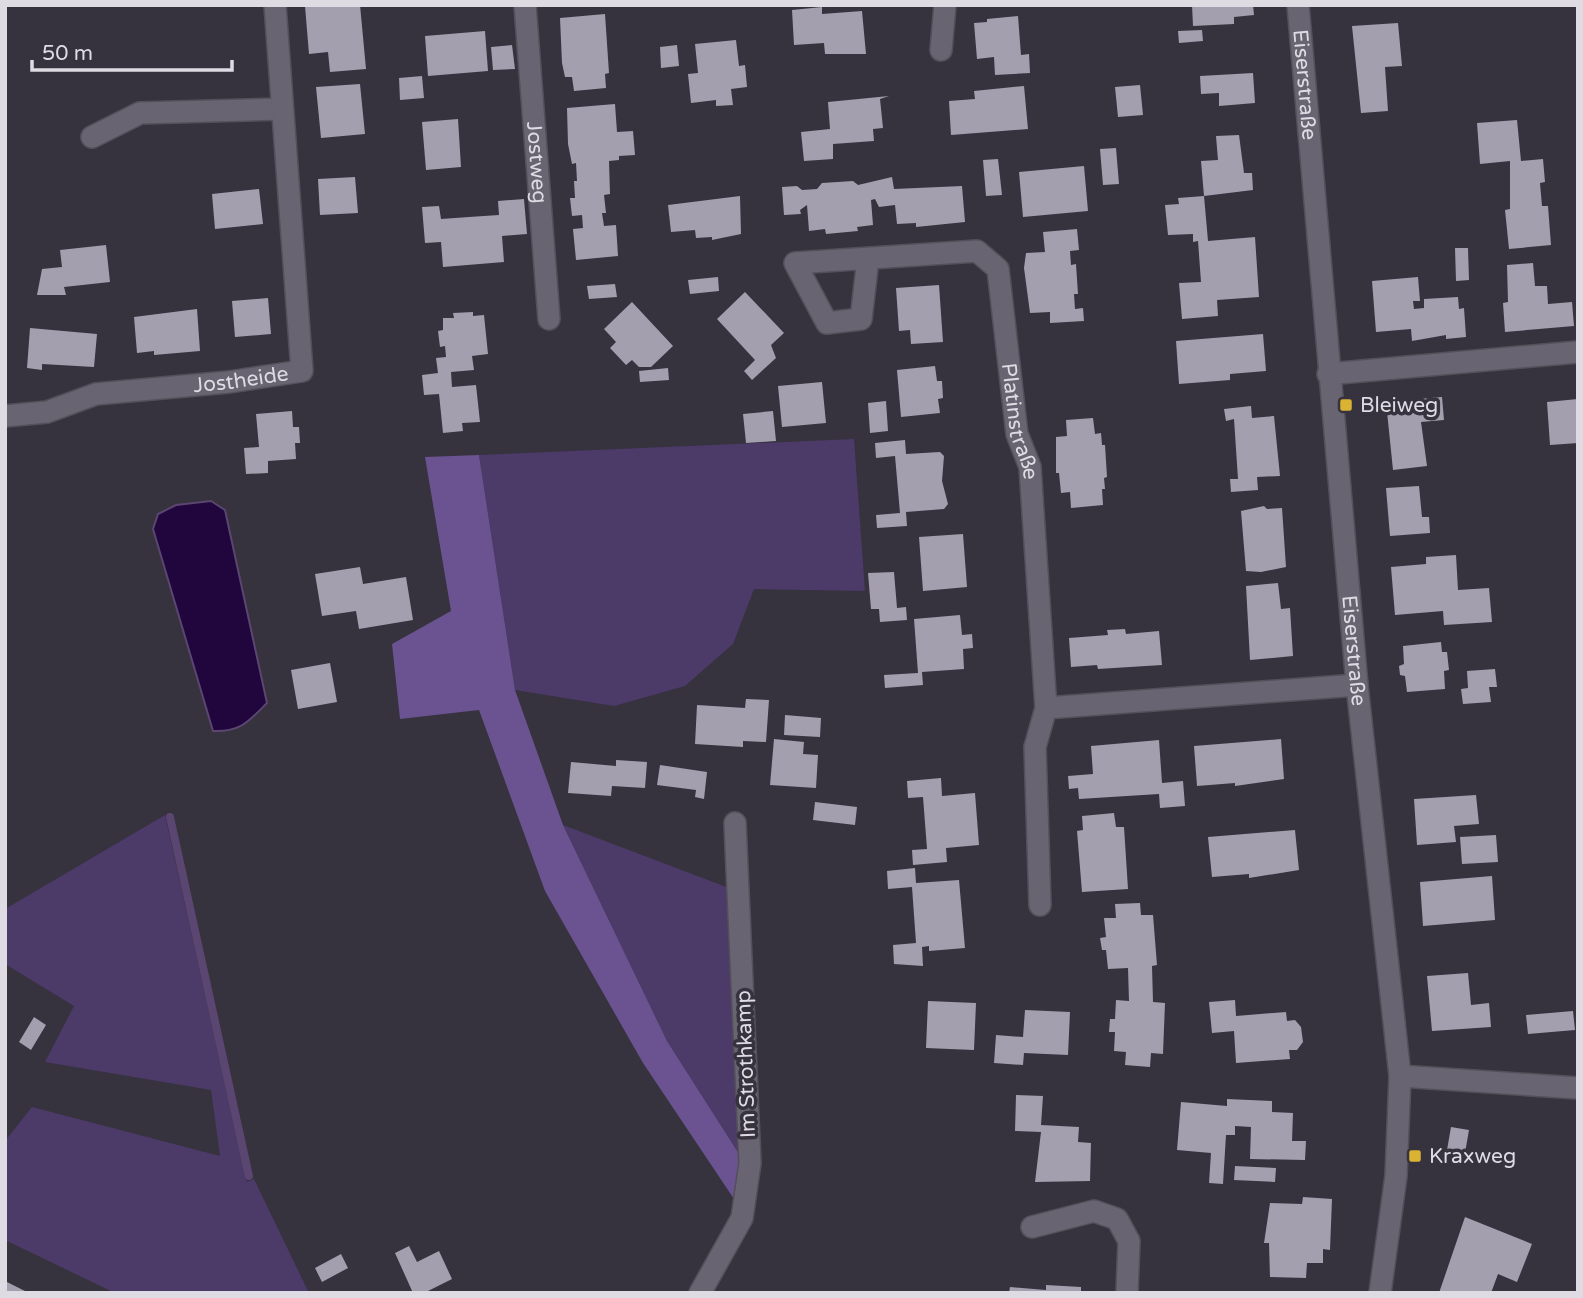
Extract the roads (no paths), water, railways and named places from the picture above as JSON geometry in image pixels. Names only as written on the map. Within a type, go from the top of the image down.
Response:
[{"type":"street","name":"Jostheide","points":[[5,416],[47,412],[96,394],[229,382],[302,370],[275,5]]},
{"type":"street","name":"Jostweg","points":[[525,5],[549,319]]},
{"type":"street","points":[[941,50],[944,5]]},
{"type":"street","name":"Eiserstraße","points":[[1298,5],[1357,685],[1399,1076],[1396,1176],[1380,1293]]},
{"type":"street","points":[[92,138],[139,113],[282,109]]},
{"type":"street","name":"Platinstraße","points":[[869,259],[977,251],[998,269],[1017,434],[1030,467],[1046,708],[1035,747],[1040,905]]},
{"type":"street","points":[[1328,374],[1578,352]]},
{"type":"street","points":[[1046,708],[1357,685]]},
{"type":"street","name":"Im Strothkamp","points":[[700,1293],[743,1218],[750,1163],[735,823]]},
{"type":"street","points":[[1399,1076],[1578,1088]]},
{"type":"street","points":[[1032,1227],[1094,1211],[1117,1219],[1129,1241],[1127,1293]]},
{"type":"waterway","points":[[170,817],[249,1176]]},
{"type":"place","name":"Bleiweg","points":[[1346,405]]},
{"type":"place","name":"Kraxweg","points":[[1415,1156]]}]
